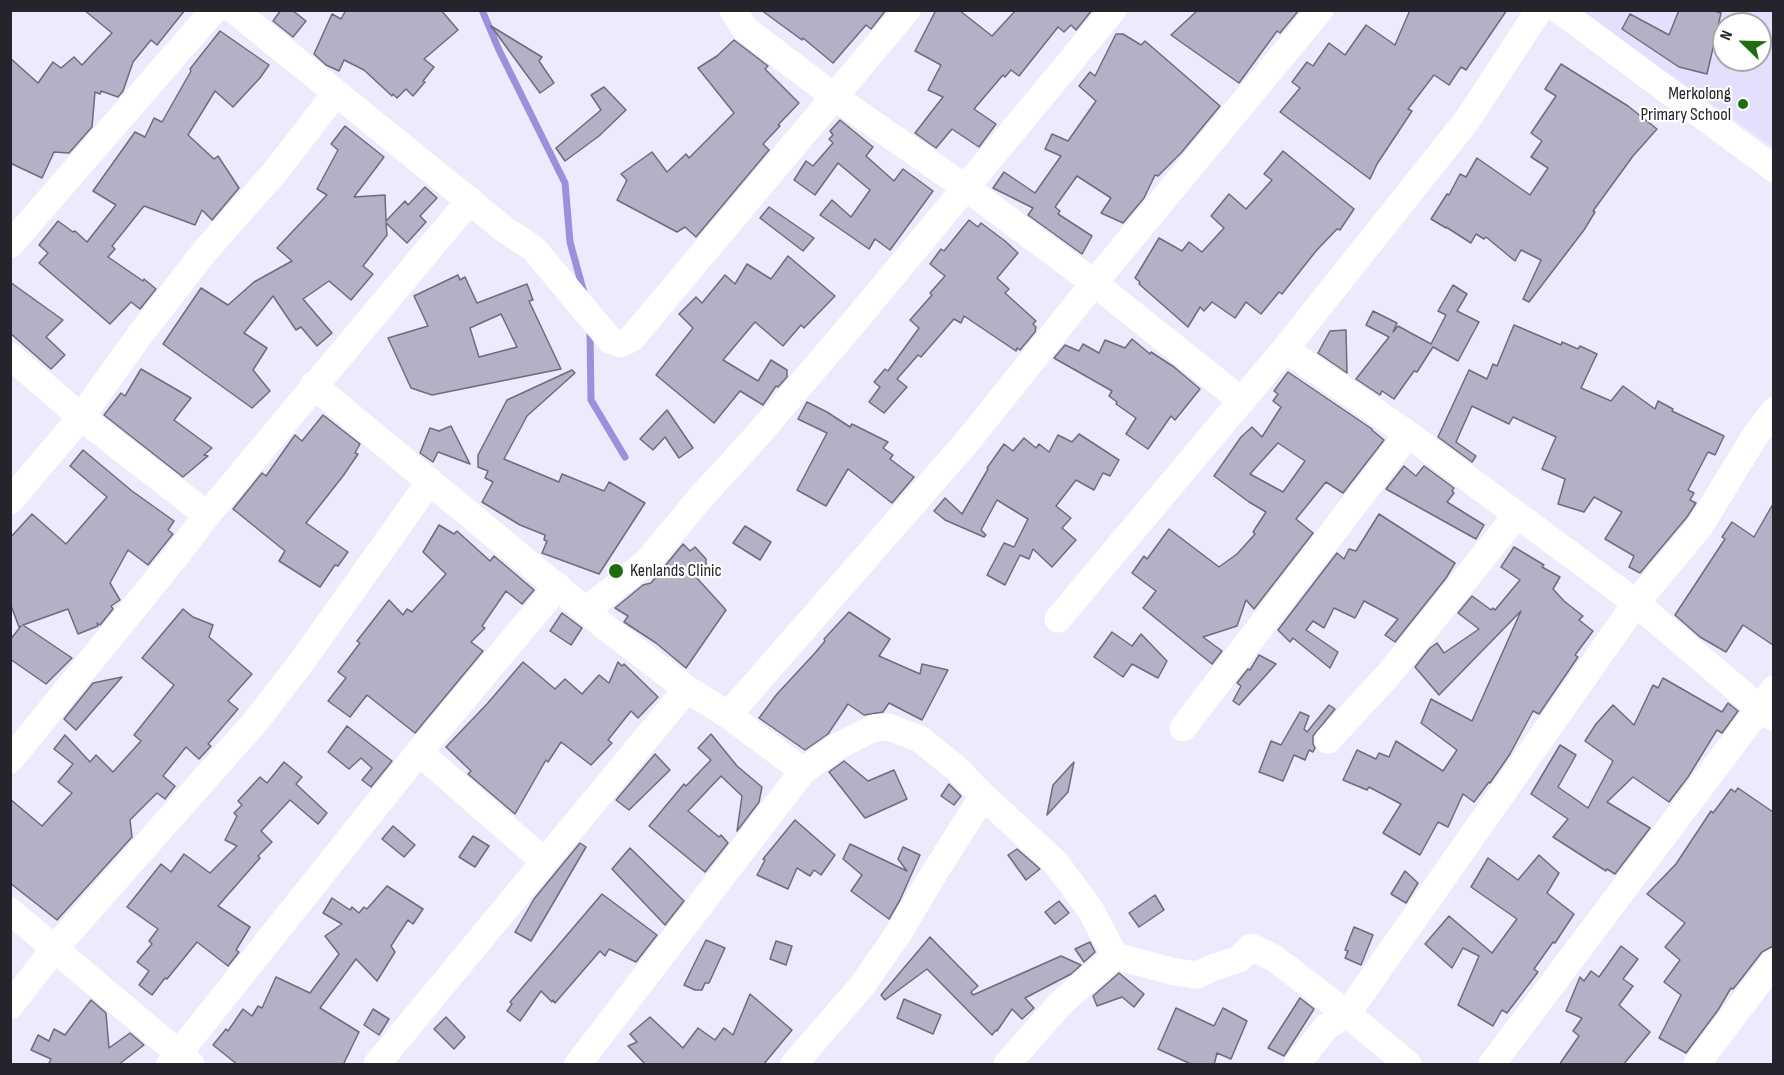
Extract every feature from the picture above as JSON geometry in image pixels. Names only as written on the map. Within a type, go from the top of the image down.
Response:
[{"type":"street","points":[[10,245],[214,10]]},
{"type":"street","points":[[234,10],[504,229],[534,249],[610,340],[621,344],[632,338],[908,10]]},
{"type":"street","points":[[733,10],[745,29],[836,98],[966,188],[1094,282],[1242,401]]},
{"type":"street","points":[[586,610],[647,562],[701,497],[757,436],[1113,10]]},
{"type":"street","points":[[728,715],[966,443],[1094,282],[1320,10]]},
{"type":"street","points":[[1058,620],[1285,349],[1468,119],[1539,10]]},
{"type":"street","points":[[1559,10],[1773,169]]},
{"type":"street","points":[[10,501],[81,417],[205,251],[274,172],[336,93]]},
{"type":"street","points":[[10,760],[176,556],[207,514],[470,200]]},
{"type":"street","points":[[1285,349],[1408,434],[1769,705],[1492,1065]]},
{"type":"street","points":[[10,356],[81,417],[207,514]]},
{"type":"street","points":[[313,385],[609,630],[803,771]]},
{"type":"street","points":[[1298,1065],[1326,1028],[1347,1014],[1636,603],[1700,526],[1773,411]]},
{"type":"street","points":[[1183,728],[1408,434]]},
{"type":"street","points":[[10,1006],[55,948],[256,721],[303,660],[430,481]]},
{"type":"street","points":[[1328,740],[1389,674],[1516,516]]},
{"type":"street","points":[[10,911],[55,948],[180,1061],[419,752],[558,586]]},
{"type":"street","points":[[377,1065],[687,688]]},
{"type":"street","points":[[578,1065],[803,771],[838,746],[874,728],[889,727],[920,739],[957,769],[1056,863],[1090,909],[1115,956],[1174,972],[1197,975],[1239,959],[1251,947],[1274,958],[1408,1065]]},
{"type":"street","points":[[419,752],[544,861]]},
{"type":"street","points":[[794,1065],[861,987],[898,934],[983,796]]},
{"type":"street","points":[[1007,1065],[1061,1003],[1115,956]]},
{"type":"street","points":[[1696,1065],[1773,962]]},
{"type":"shaded area","name":"Merkolong Primary School","points":[[1580,11],[1773,11],[1773,147]]},
{"type":"building","points":[[84,10],[185,10],[157,45],[151,40],[133,62],[123,91],[118,97],[101,91],[100,94],[95,92],[92,127],[69,153],[54,152],[42,178],[10,163],[10,58],[38,83],[53,62],[61,68],[74,57],[82,65],[112,33]]},
{"type":"building","points":[[281,10],[292,10],[306,21],[293,37],[273,21]]},
{"type":"building","points":[[346,10],[441,10],[458,30],[424,59],[434,67],[413,96],[406,89],[397,98],[364,70],[344,60],[339,71],[326,65],[314,54],[332,14],[341,19]]},
{"type":"building","points":[[761,10],[886,10],[871,29],[866,25],[833,63],[803,38],[802,40]]},
{"type":"building","points":[[936,10],[959,10],[992,36],[1016,10],[1092,10],[1076,30],[1071,25],[1064,32],[1058,27],[1019,76],[1011,70],[1005,77],[1003,75],[974,109],[996,124],[979,147],[952,129],[936,148],[915,133],[943,97],[928,90],[941,65],[915,51]]},
{"type":"building","points":[[1198,10],[1299,10],[1280,33],[1277,31],[1239,83],[1171,35]]},
{"type":"building","points":[[1410,10],[1507,10],[1466,70],[1461,67],[1449,85],[1434,75],[1408,109],[1412,111],[1377,164],[1370,179],[1280,112],[1300,88],[1292,82],[1307,62],[1313,66],[1329,43],[1345,55],[1366,25],[1395,45]]},
{"type":"building","points":[[1679,10],[1718,12],[1712,12],[1712,52],[1707,74],[1679,67],[1622,29],[1630,14],[1669,35]]},
{"type":"building","points":[[491,26],[542,57],[539,61],[554,83],[540,93]]},
{"type":"building","points":[[220,31],[269,65],[233,107],[215,91],[188,135],[214,159],[218,156],[239,188],[212,220],[202,210],[195,225],[144,206],[112,246],[115,249],[108,257],[156,289],[140,309],[131,302],[110,324],[39,263],[48,253],[39,245],[58,221],[73,232],[75,231],[87,242],[116,205],[93,191],[135,132],[145,137],[154,118],[162,122],[191,71],[190,69]]},
{"type":"building","points":[[1116,34],[1123,34],[1141,45],[1145,41],[1220,106],[1181,153],[1158,176],[1155,175],[1144,198],[1123,223],[1101,213],[1111,198],[1077,176],[1055,207],[1060,211],[1058,214],[1092,236],[1082,254],[1028,215],[1033,208],[993,188],[1004,172],[1035,193],[1061,156],[1045,149],[1052,134],[1068,141],[1096,101],[1079,86],[1090,72],[1095,76]]},
{"type":"building","points":[[734,40],[768,66],[765,69],[799,103],[763,144],[769,150],[696,237],[685,227],[677,232],[617,200],[627,180],[621,174],[652,152],[667,172],[686,154],[689,158],[734,113],[698,68],[717,56]]},
{"type":"building","points":[[1561,64],[1628,106],[1657,129],[1633,156],[1593,211],[1595,212],[1584,230],[1529,302],[1523,299],[1541,260],[1521,250],[1515,261],[1486,237],[1484,239],[1476,234],[1471,243],[1431,219],[1447,194],[1449,195],[1460,174],[1466,177],[1477,158],[1530,195],[1548,168],[1531,157],[1542,141],[1531,133],[1556,96],[1545,89]]},
{"type":"building","points":[[604,87],[626,110],[599,136],[565,161],[556,148],[601,110],[591,95]]},
{"type":"building","points":[[840,120],[873,147],[866,156],[894,181],[903,169],[933,191],[890,250],[875,239],[869,249],[820,215],[832,200],[851,217],[870,190],[838,163],[815,195],[794,180],[806,161],[813,166],[833,143],[829,139],[833,135],[830,131]]},
{"type":"building","points":[[345,126],[384,157],[354,197],[385,195],[386,221],[405,201],[408,205],[425,187],[437,198],[420,216],[426,222],[407,243],[386,223],[387,235],[363,266],[373,274],[351,300],[329,281],[303,299],[332,333],[317,346],[301,327],[296,330],[273,296],[244,333],[267,348],[253,370],[270,391],[252,408],[163,344],[201,288],[228,305],[254,282],[292,261],[277,248],[327,195],[317,189],[338,150],[331,144]]},
{"type":"building","points":[[1283,151],[1354,209],[1340,230],[1337,229],[1316,251],[1282,294],[1279,292],[1261,314],[1246,302],[1235,318],[1212,302],[1204,311],[1200,307],[1188,327],[1135,278],[1159,238],[1182,251],[1189,242],[1202,252],[1224,228],[1211,216],[1229,194],[1246,209],[1272,180],[1264,174]]},
{"type":"building","points":[[769,207],[814,238],[803,251],[760,218]]},
{"type":"building","points":[[969,220],[978,227],[981,223],[1018,253],[997,278],[1009,289],[1005,293],[1036,321],[1033,324],[1036,327],[1035,332],[1020,350],[1017,348],[1016,351],[964,316],[961,323],[954,319],[921,357],[918,355],[897,379],[907,387],[884,413],[869,402],[880,387],[874,382],[885,369],[888,371],[919,328],[910,320],[945,276],[930,264],[941,249],[944,251]]},
{"type":"building","points":[[788,256],[835,296],[804,328],[801,325],[783,346],[755,322],[723,360],[758,381],[771,360],[787,370],[787,377],[778,387],[776,386],[763,405],[740,391],[714,423],[656,375],[693,328],[679,314],[696,297],[702,303],[725,275],[735,284],[747,264],[771,279]]},
{"type":"building","points":[[458,275],[460,280],[465,277],[477,303],[527,284],[533,300],[529,301],[561,369],[432,395],[411,388],[388,338],[428,326],[414,296]],"holes":[[[501,314],[517,347],[479,357],[470,328]]]},
{"type":"building","points":[[10,282],[63,320],[46,337],[65,355],[51,369],[10,333]]},
{"type":"building","points":[[1453,285],[1467,294],[1457,311],[1479,322],[1458,361],[1433,347],[1417,372],[1414,371],[1394,399],[1382,391],[1380,395],[1356,379],[1389,337],[1366,325],[1373,311],[1397,323],[1393,332],[1398,326],[1431,344],[1446,315],[1438,311]]},
{"type":"building","points":[[1514,325],[1561,345],[1562,342],[1578,349],[1580,346],[1597,354],[1581,388],[1611,401],[1623,386],[1655,409],[1658,401],[1673,409],[1672,411],[1724,436],[1715,455],[1708,452],[1688,490],[1694,493],[1690,500],[1696,503],[1640,573],[1629,567],[1634,556],[1605,539],[1622,512],[1594,497],[1584,512],[1558,504],[1565,479],[1542,469],[1556,437],[1513,417],[1509,424],[1472,406],[1456,442],[1476,456],[1472,462],[1438,437],[1469,370],[1487,379],[1493,364],[1497,366]]},
{"type":"building","points":[[1346,330],[1347,373],[1318,353],[1330,331]]},
{"type":"building","points":[[1132,339],[1150,354],[1151,352],[1174,367],[1200,389],[1175,420],[1171,416],[1148,449],[1126,434],[1136,418],[1116,404],[1117,402],[1109,396],[1112,391],[1054,358],[1065,345],[1079,351],[1083,344],[1099,353],[1105,340],[1125,348]]},
{"type":"building","points":[[141,369],[191,398],[174,420],[212,448],[204,455],[208,456],[183,477],[104,415],[121,393],[125,396]]},
{"type":"building","points":[[572,370],[575,373],[527,416],[504,459],[559,482],[562,474],[604,491],[609,482],[645,503],[599,574],[542,553],[547,541],[544,540],[545,535],[520,525],[482,502],[493,482],[485,478],[488,471],[478,467],[478,455],[507,400]]},
{"type":"building","points":[[1288,372],[1372,429],[1384,440],[1343,493],[1326,482],[1296,519],[1313,533],[1254,609],[1246,600],[1237,626],[1203,637],[1222,651],[1212,664],[1143,608],[1156,591],[1132,573],[1144,556],[1147,559],[1169,529],[1219,567],[1237,554],[1255,534],[1253,532],[1266,512],[1214,476],[1241,437],[1252,427],[1262,437],[1281,407],[1273,401],[1278,394],[1274,391]],"holes":[[[1278,443],[1305,461],[1283,492],[1250,474]]]},
{"type":"building","points":[[807,402],[850,427],[852,424],[888,442],[883,448],[893,455],[890,459],[914,477],[892,503],[848,469],[826,506],[797,490],[827,433],[798,419]]},
{"type":"building","points":[[667,410],[693,448],[679,458],[665,437],[653,450],[640,439]]},
{"type":"building","points":[[323,415],[360,444],[355,453],[358,454],[343,476],[306,523],[348,552],[338,566],[335,565],[320,587],[279,561],[285,551],[233,509],[262,473],[266,476],[295,435],[302,441]]},
{"type":"building","points":[[451,426],[470,464],[438,452],[433,462],[420,453],[430,428],[439,431]]},
{"type":"building","points":[[1079,434],[1119,460],[1110,476],[1103,473],[1094,490],[1076,480],[1056,506],[1071,518],[1062,528],[1076,540],[1052,567],[1033,549],[1029,559],[1020,555],[1005,585],[987,575],[1004,543],[1014,547],[1028,519],[997,500],[981,530],[986,535],[984,537],[945,520],[934,511],[945,498],[962,514],[987,468],[1004,444],[1013,451],[1024,438],[1036,448],[1039,444],[1049,452],[1058,435],[1072,442]]},
{"type":"building","points":[[83,450],[132,491],[174,521],[168,530],[173,534],[148,565],[128,550],[110,583],[120,600],[111,606],[113,609],[100,625],[97,623],[98,626],[78,634],[68,609],[23,625],[72,658],[46,684],[10,659],[10,640],[21,626],[19,627],[10,603],[10,538],[32,514],[66,544],[107,497],[70,466]]},
{"type":"building","points":[[1404,466],[1416,476],[1424,466],[1454,488],[1452,491],[1454,493],[1447,502],[1484,525],[1476,539],[1386,489]]},
{"type":"building","points":[[1773,504],[1773,645],[1743,625],[1726,652],[1700,637],[1675,615],[1725,539],[1722,537],[1732,522],[1754,537]]},
{"type":"building","points":[[1379,514],[1455,563],[1446,578],[1395,642],[1385,635],[1398,619],[1364,601],[1355,618],[1334,608],[1324,628],[1313,621],[1306,630],[1338,652],[1330,668],[1293,638],[1290,642],[1278,630],[1337,553],[1344,559],[1349,549],[1356,551]]},
{"type":"building","points":[[439,525],[454,534],[457,531],[490,561],[494,556],[534,590],[522,604],[506,591],[482,626],[485,628],[471,642],[483,651],[415,733],[367,695],[350,717],[328,701],[346,678],[338,672],[360,643],[357,641],[389,600],[403,615],[407,609],[412,612],[446,574],[423,552]]},
{"type":"building","points":[[745,526],[771,542],[760,560],[733,543]]},
{"type":"building","points":[[683,544],[690,551],[695,547],[706,559],[706,566],[695,576],[726,610],[686,668],[656,643],[624,622],[628,616],[615,608],[643,585],[651,583]]},
{"type":"building","points":[[1514,547],[1560,577],[1553,589],[1583,616],[1579,620],[1593,631],[1575,655],[1578,657],[1539,714],[1533,711],[1510,754],[1490,783],[1474,802],[1463,794],[1448,827],[1438,822],[1420,855],[1383,833],[1401,804],[1369,787],[1367,790],[1343,780],[1357,750],[1376,759],[1379,753],[1389,757],[1396,741],[1443,771],[1457,750],[1421,723],[1431,699],[1472,721],[1521,611],[1439,695],[1415,667],[1437,643],[1444,653],[1479,629],[1458,613],[1472,596],[1491,610],[1493,608],[1495,610],[1520,580],[1501,567]]},
{"type":"building","points":[[183,609],[193,617],[213,625],[209,637],[252,674],[228,701],[238,709],[208,744],[211,746],[199,759],[186,747],[163,776],[175,786],[165,799],[157,793],[130,820],[132,837],[57,920],[10,883],[10,799],[42,826],[72,793],[58,782],[73,764],[54,749],[65,735],[90,762],[96,755],[113,772],[141,741],[134,735],[174,685],[142,658]]},
{"type":"building","points":[[849,612],[890,639],[879,656],[920,674],[922,664],[948,670],[922,720],[889,703],[883,712],[864,715],[848,704],[828,734],[805,750],[759,718],[777,694]]},
{"type":"building","points":[[562,613],[582,628],[571,645],[550,631]]},
{"type":"building","points":[[1112,632],[1132,646],[1141,634],[1167,661],[1158,678],[1132,664],[1123,677],[1094,657]]},
{"type":"building","points":[[1259,655],[1276,664],[1239,705],[1233,701],[1241,686],[1237,683],[1248,669],[1250,670]]},
{"type":"building","points":[[523,662],[555,689],[565,679],[582,694],[599,675],[609,683],[618,662],[622,666],[624,664],[658,697],[638,718],[631,711],[608,740],[612,743],[591,765],[561,742],[548,762],[546,760],[515,814],[468,774],[471,771],[446,747]]},
{"type":"building","points":[[122,677],[76,730],[64,719],[93,683]]},
{"type":"building","points":[[1663,678],[1722,712],[1728,703],[1738,711],[1722,733],[1717,730],[1688,777],[1669,802],[1633,777],[1607,802],[1650,828],[1615,874],[1607,869],[1606,871],[1553,837],[1568,819],[1531,794],[1560,745],[1576,755],[1558,787],[1588,808],[1613,761],[1585,741],[1613,705],[1634,725],[1653,685],[1658,688]]},
{"type":"building","points":[[1329,705],[1335,709],[1313,736],[1315,748],[1313,752],[1309,750],[1305,760],[1294,755],[1283,781],[1259,772],[1271,741],[1281,745],[1300,712],[1309,716],[1304,729],[1307,732]]},
{"type":"building","points":[[347,726],[392,761],[371,787],[362,780],[372,768],[361,758],[349,769],[328,752]]},
{"type":"building","points":[[711,734],[737,766],[762,787],[759,802],[737,831],[742,796],[721,776],[688,811],[719,837],[721,835],[728,843],[705,872],[649,826],[684,784],[686,786],[711,760],[698,748]]},
{"type":"building","points":[[655,754],[670,770],[629,810],[616,800]]},
{"type":"building","points":[[844,761],[868,781],[894,770],[907,799],[865,818],[829,772]]},
{"type":"building","points":[[284,762],[302,777],[296,784],[327,813],[318,824],[289,801],[261,831],[272,842],[218,906],[250,927],[236,950],[239,952],[228,966],[197,942],[152,995],[139,985],[149,971],[137,962],[152,944],[149,941],[158,929],[127,907],[161,864],[171,872],[184,854],[210,873],[237,846],[225,840],[237,816],[234,813],[242,805],[238,801],[260,777],[267,783]]},
{"type":"building","points":[[1074,762],[1068,792],[1047,815],[1053,785]]},
{"type":"building","points":[[949,784],[961,796],[954,805],[941,796]]},
{"type":"building","points":[[1738,788],[1773,812],[1773,946],[1762,952],[1733,989],[1731,988],[1718,1010],[1686,1053],[1659,1038],[1681,995],[1664,982],[1680,960],[1665,947],[1685,923],[1647,894],[1676,864],[1711,811],[1713,813],[1731,789],[1735,792]]},
{"type":"building","points":[[795,820],[835,855],[821,875],[814,870],[810,876],[797,868],[788,889],[757,875],[765,860],[763,859]]},
{"type":"building","points":[[393,826],[415,845],[404,857],[382,839]]},
{"type":"building","points":[[473,836],[489,846],[475,867],[459,857]]},
{"type":"building","points":[[580,843],[586,847],[531,941],[515,932],[534,899]]},
{"type":"building","points":[[850,844],[907,871],[898,859],[903,847],[920,855],[889,919],[851,891],[862,875],[843,859]]},
{"type":"building","points":[[630,848],[684,901],[665,925],[612,869]]},
{"type":"building","points":[[1017,849],[1040,869],[1026,880],[1008,855]]},
{"type":"building","points":[[1539,855],[1559,873],[1547,893],[1574,914],[1534,969],[1538,972],[1507,1013],[1502,1010],[1493,1026],[1458,1005],[1479,956],[1463,948],[1452,968],[1425,944],[1449,916],[1492,953],[1517,919],[1471,887],[1488,858],[1518,880]]},
{"type":"building","points":[[1405,871],[1418,883],[1406,903],[1391,894]]},
{"type":"building","points":[[387,886],[423,909],[413,924],[408,920],[391,946],[395,952],[377,981],[356,959],[320,1008],[359,1032],[343,1065],[238,1065],[213,1045],[226,1029],[228,1031],[243,1009],[252,1016],[258,1006],[262,1008],[276,977],[310,993],[339,954],[325,936],[342,924],[323,913],[332,898],[350,910],[352,907],[359,913],[364,907],[367,909]]},
{"type":"building","points":[[602,894],[657,935],[636,962],[609,949],[605,956],[600,951],[555,1003],[541,991],[520,1021],[507,1011],[512,1004],[510,1002]]},
{"type":"building","points":[[1155,895],[1164,910],[1139,927],[1129,913]]},
{"type":"building","points":[[1059,901],[1069,913],[1055,924],[1045,912]]},
{"type":"building","points":[[1354,927],[1373,935],[1361,965],[1345,958],[1348,951],[1345,950]]},
{"type":"building","points":[[930,937],[978,986],[971,992],[973,995],[1061,956],[1081,965],[1071,974],[1025,998],[1034,1008],[1022,1019],[1012,1009],[992,1035],[927,969],[885,1000],[881,995]]},
{"type":"building","points":[[706,940],[725,948],[709,983],[705,983],[702,990],[695,990],[684,985]]},
{"type":"building","points":[[776,941],[792,946],[786,965],[770,959]]},
{"type":"building","points":[[1090,942],[1095,952],[1084,962],[1075,949]]},
{"type":"building","points":[[1621,946],[1638,959],[1623,979],[1633,986],[1619,1005],[1650,1032],[1623,1065],[1559,1065],[1579,1036],[1573,1031],[1582,1018],[1566,1011],[1580,977],[1584,981],[1591,971],[1599,977]]},
{"type":"building","points":[[1119,973],[1144,994],[1134,1007],[1122,997],[1097,1006],[1093,996]]},
{"type":"building","points":[[750,994],[792,1030],[763,1065],[646,1065],[628,1046],[637,1042],[630,1034],[650,1017],[683,1048],[698,1028],[715,1040],[724,1028],[733,1035]]},
{"type":"building","points":[[1300,998],[1314,1009],[1284,1056],[1268,1048]]},
{"type":"building","points":[[904,999],[941,1015],[933,1034],[897,1018]]},
{"type":"building","points":[[91,1000],[106,1013],[109,1048],[130,1033],[144,1045],[118,1065],[48,1065],[51,1059],[31,1050],[38,1035],[49,1041],[54,1029],[65,1035]]},
{"type":"building","points":[[1176,1008],[1214,1026],[1223,1008],[1247,1021],[1231,1059],[1217,1053],[1214,1065],[1193,1065],[1158,1049]]},
{"type":"building","points":[[373,1009],[389,1019],[379,1035],[364,1025]]},
{"type":"building","points":[[446,1017],[465,1037],[454,1049],[434,1029]]},
{"type":"waterway","points":[[482,10],[499,50],[565,183],[570,242],[584,293]]},
{"type":"waterway","points":[[590,331],[591,400],[625,457]]},
{"type":"place","name":"Merkolong Primary School","points":[[1743,104]]},
{"type":"place","name":"Kenlands Clinic","points":[[616,571]]}]
